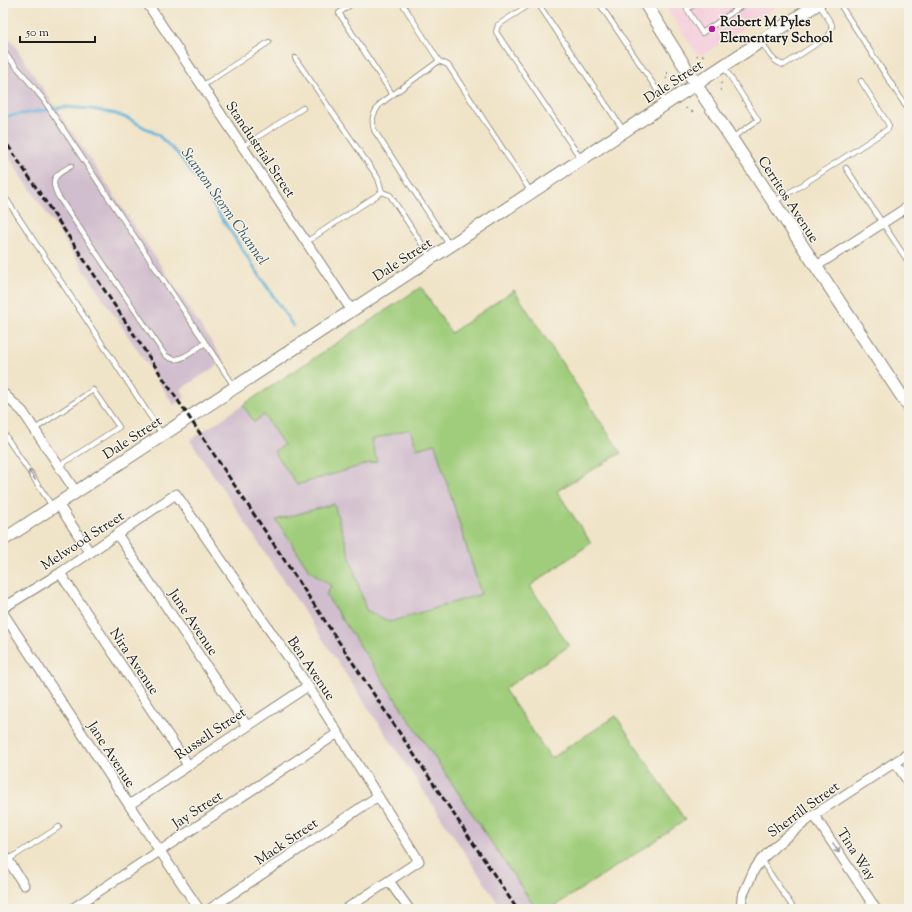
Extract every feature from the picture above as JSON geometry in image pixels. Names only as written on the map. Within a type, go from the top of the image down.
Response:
[{"type":"street","name":"Standustrial Street","points":[[147,3],[352,311]]},
{"type":"street","name":"Cerritos Avenue","points":[[645,4],[815,267],[909,407]]},
{"type":"street","name":"Dale Street","points":[[3,540],[581,160],[815,4]]},
{"type":"street","points":[[815,267],[909,206]]},
{"type":"street","points":[[3,393],[24,412],[76,492]]},
{"type":"street","name":"Melwood Street","points":[[3,608],[60,573],[176,494]]},
{"type":"street","name":"Ben Avenue","points":[[176,494],[308,686],[419,861],[390,881]]},
{"type":"street","points":[[56,506],[90,553]]},
{"type":"street","name":"June Avenue","points":[[117,534],[247,726]]},
{"type":"street","name":"Nira Avenue","points":[[60,573],[188,765]]},
{"type":"street","name":"Jane Avenue","points":[[3,612],[199,909]]},
{"type":"street","name":"Russell Street","points":[[129,805],[308,686]]},
{"type":"street","name":"Jay Street","points":[[72,909],[338,733]]},
{"type":"street","name":"Sherrill Street","points":[[741,909],[742,897],[754,870],[761,860],[775,846],[814,815],[909,752]]},
{"type":"street","points":[[895,762],[909,784]]},
{"type":"street","name":"Mack Street","points":[[210,909],[378,796]]},
{"type":"street","name":"Tina Way","points":[[814,815],[876,909]]},
{"type":"street","points":[[6,856],[24,885]]},
{"type":"street","points":[[346,909],[390,881],[409,909]]},
{"type":"lane","points":[[353,3],[339,13],[392,94]]},
{"type":"lane","points":[[402,3],[439,61],[448,65],[531,192]]},
{"type":"lane","points":[[532,3],[498,25],[496,32],[581,160]]},
{"type":"lane","points":[[540,3],[624,131]]},
{"type":"lane","points":[[599,3],[666,103]]},
{"type":"lane","points":[[697,3],[687,9],[702,33],[746,3]]},
{"type":"lane","points":[[839,3],[909,111]]},
{"type":"lane","points":[[761,41],[773,59],[778,64],[784,65],[824,39],[830,34],[832,25],[815,4]]},
{"type":"lane","points":[[202,86],[269,42]]},
{"type":"lane","points":[[3,49],[43,99],[235,388]]},
{"type":"lane","points":[[295,58],[378,178],[382,192]]},
{"type":"lane","points":[[439,61],[380,104],[374,112],[371,121],[374,130],[450,246]]},
{"type":"lane","points":[[723,66],[758,120],[731,138]]},
{"type":"lane","points":[[773,202],[888,129],[889,126],[887,122],[860,81]]},
{"type":"lane","points":[[242,147],[303,108]]},
{"type":"lane","points":[[71,166],[57,174],[54,180],[58,196],[165,355],[176,360],[183,358],[205,343]]},
{"type":"lane","points":[[846,168],[909,263]]},
{"type":"lane","points":[[382,192],[390,195],[431,258]]},
{"type":"lane","points":[[306,242],[382,192]]},
{"type":"lane","points":[[3,194],[163,435]]},
{"type":"lane","points":[[34,429],[94,390],[119,427],[59,466]]},
{"type":"lane","points":[[3,432],[56,506]]},
{"type":"lane","points":[[6,856],[59,827]]},
{"type":"lane","points":[[761,860],[794,909]]},
{"type":"shaded area","name":"Robert M Pyles Elementary School","points":[[663,3],[782,3],[702,55],[697,54]]},
{"type":"shaded area","points":[[3,28],[224,361],[181,389],[185,397],[174,405],[3,148]]},
{"type":"shaded area","points":[[243,405],[254,421],[264,415],[284,445],[274,451],[376,461],[370,440],[410,429],[435,444],[482,594],[390,622],[366,610],[334,504],[276,521],[310,571],[331,587],[326,595],[536,909],[502,909],[190,440]]},
{"type":"green space","points":[[421,287],[451,333],[514,290],[621,453],[557,491],[591,543],[530,586],[569,646],[504,689],[551,758],[616,716],[685,820],[654,842],[550,909],[536,909],[326,595],[331,586],[310,571],[276,520],[334,504],[366,610],[390,622],[481,594],[435,444],[417,449],[410,429],[371,440],[377,461],[297,485],[274,451],[284,445],[264,415],[254,422],[243,405]]},
{"type":"waterway","name":"Stanton Storm Channel","points":[[3,117],[65,107],[91,109],[116,114],[129,119],[158,135],[178,154],[190,170],[293,326]]},
{"type":"railway","points":[[3,138],[517,909]]},
{"type":"place","name":"Robert M Pyles Elementary School","points":[[712,29]]}]
